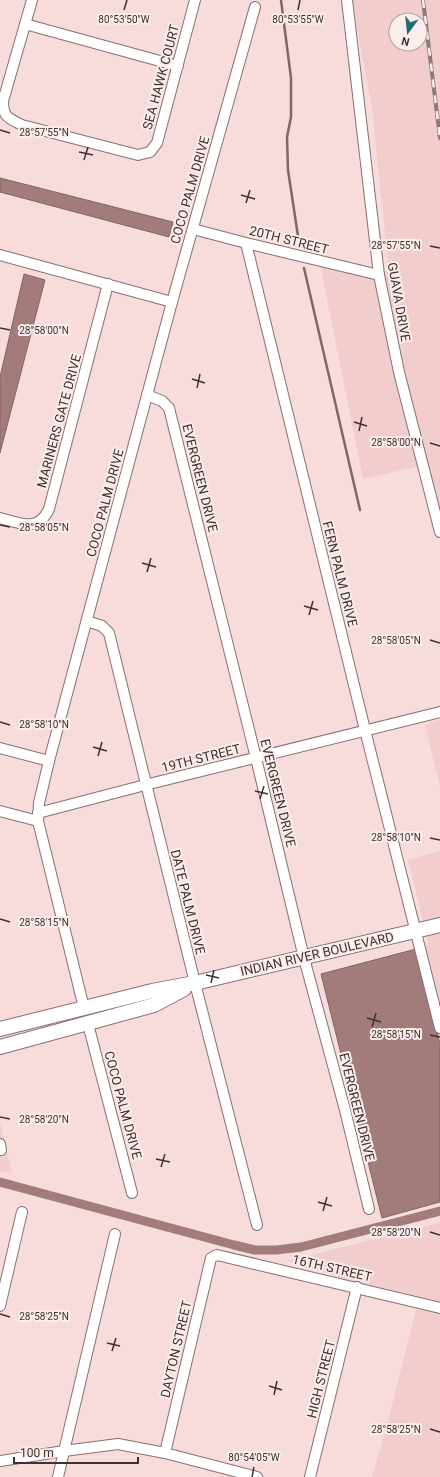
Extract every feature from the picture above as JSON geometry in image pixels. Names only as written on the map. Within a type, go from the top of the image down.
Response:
[{"type":"main road","name":"INDIAN RIVER BOULEVARD","points":[[195,983],[440,925]]},
{"type":"main road","points":[[0,1029],[152,991],[195,983]]},
{"type":"main road","points":[[0,1047],[154,1005],[195,983]]},
{"type":"street","name":"SEA HAWK COURT","points":[[32,0],[3,101],[4,111],[10,120],[22,125],[138,155],[150,152],[157,143],[195,0]]},
{"type":"street","name":"GUAVA DRIVE","points":[[347,0],[380,275],[399,372],[440,532]]},
{"type":"street","name":"COCO PALM DRIVE","points":[[84,1008],[38,817],[49,761],[147,395],[255,7]]},
{"type":"street","points":[[25,24],[178,66]]},
{"type":"street","name":"20TH STREET","points":[[193,229],[380,275]]},
{"type":"street","name":"FERN PALM DRIVE","points":[[246,243],[365,730],[440,1028]]},
{"type":"street","points":[[0,256],[172,302]]},
{"type":"street","name":"MARINERS GATE DRIVE","points":[[0,518],[28,525],[39,522],[45,517],[49,509],[108,284]]},
{"type":"street","name":"EVERGREEN DRIVE","points":[[147,395],[162,401],[169,408],[304,958],[345,1110],[369,1209]]},
{"type":"street","name":"DATE PALM DRIVE","points":[[87,621],[102,626],[109,633],[195,983],[257,1225]]},
{"type":"street","name":"19TH STREET","points":[[0,811],[38,817],[146,785],[440,712]]},
{"type":"street","points":[[0,748],[49,761]]},
{"type":"street","name":"COCO PALM DRIVE","points":[[88,1024],[132,1193]]},
{"type":"street","points":[[0,1306],[22,1212]]},
{"type":"street","points":[[58,1477],[115,1234]]},
{"type":"street","name":"16TH STREET","points":[[218,1255],[440,1308]]},
{"type":"street","name":"DAYTON STREET","points":[[164,1453],[211,1258],[218,1255]]},
{"type":"street","name":"HIGH STREET","points":[[310,1477],[357,1287]]},
{"type":"street","points":[[0,1461],[118,1444],[164,1453],[257,1477]]},
{"type":"shaded area","points":[[341,0],[440,0],[440,525],[424,465],[363,479],[318,255],[389,272],[372,108],[354,12],[342,13]]},
{"type":"shaded area","points":[[0,178],[173,222],[169,237],[0,192]]},
{"type":"shaded area","points":[[24,274],[45,280],[0,453],[0,377]]},
{"type":"shaded area","points":[[440,720],[440,786],[425,725]]},
{"type":"shaded area","points":[[440,851],[440,920],[424,924],[408,860]]},
{"type":"shaded area","points":[[440,929],[440,1044],[416,949],[429,945],[426,933]]},
{"type":"shaded area","points":[[416,949],[440,1044],[440,1202],[382,1218],[321,974]]},
{"type":"shaded area","points":[[0,1121],[12,1173],[0,1171]]},
{"type":"shaded area","points":[[440,1223],[440,1477],[372,1477],[386,1429],[418,1302],[287,1261]]},
{"type":"waterway","points":[[281,0],[291,78],[291,117],[287,137],[288,170],[298,236]]},
{"type":"waterway","points":[[304,268],[360,510]]},
{"type":"waterway","points":[[0,1182],[255,1250],[276,1250],[301,1247],[440,1211]]},
{"type":"railway","points":[[423,0],[440,138]]}]
